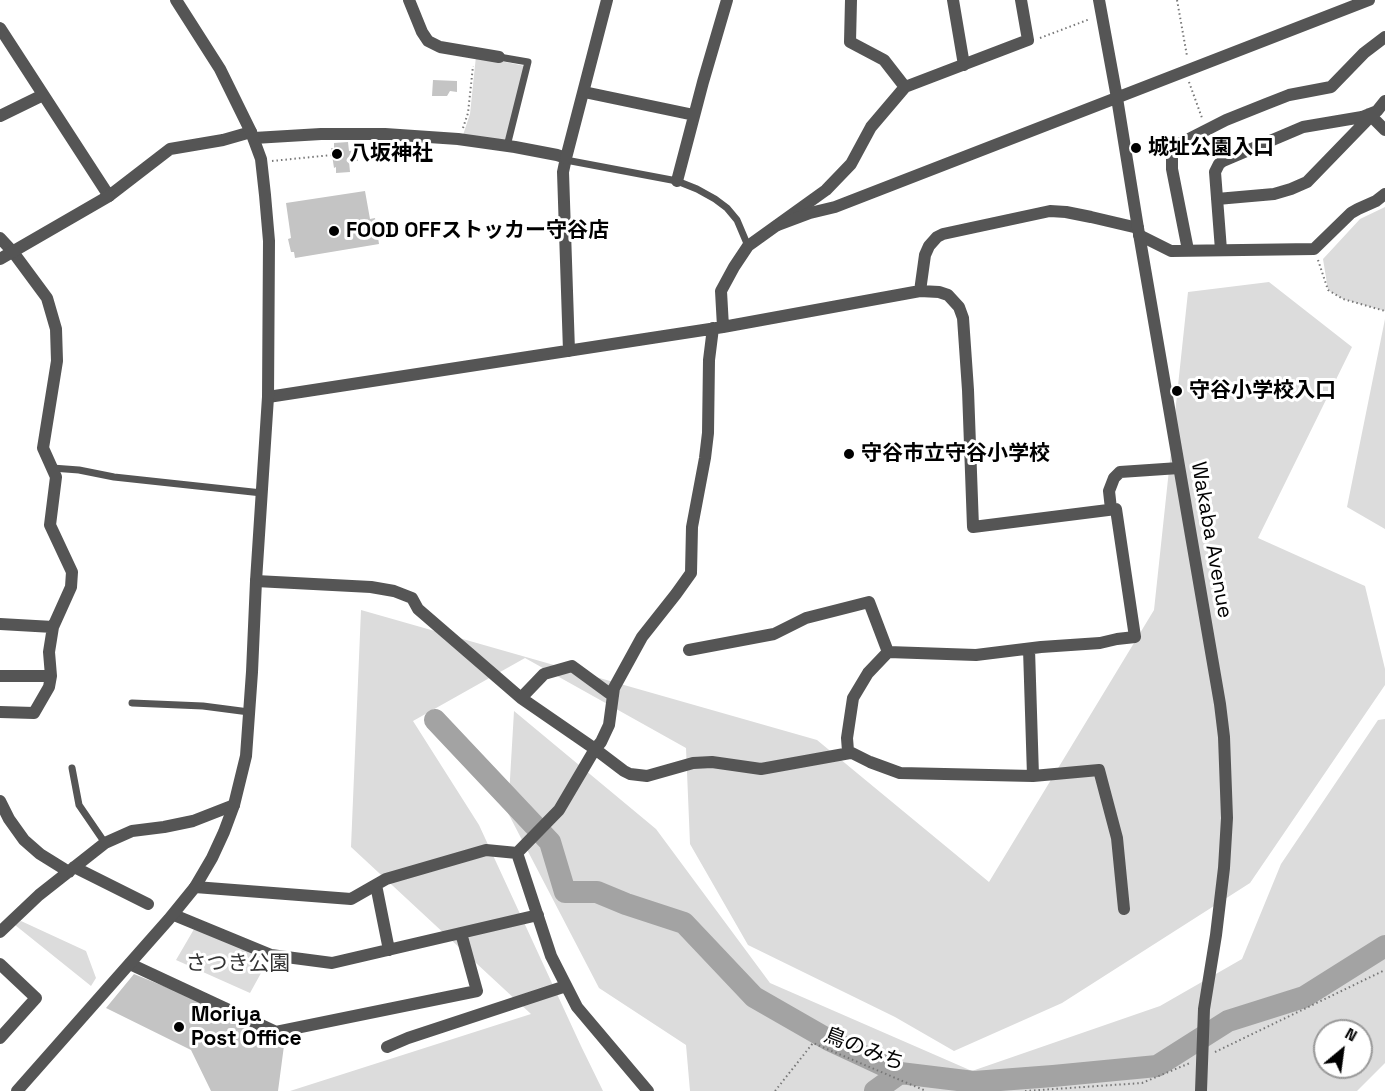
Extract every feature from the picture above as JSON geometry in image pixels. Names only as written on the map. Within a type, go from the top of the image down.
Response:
[{"type":"street","points":[[17,1091],[195,887],[224,832],[234,805],[246,756],[268,397],[268,241],[261,162],[252,135],[220,69],[176,0]]},
{"type":"street","points":[[409,0],[428,41],[440,47],[499,57]]},
{"type":"street","points":[[569,351],[563,172],[607,0]]},
{"type":"street","points":[[677,181],[727,0]]},
{"type":"street","points":[[851,0],[850,42],[884,60],[906,87]]},
{"type":"street","points":[[953,0],[964,65]]},
{"type":"street","points":[[517,853],[559,810],[601,742],[609,725],[614,688],[642,637],[691,573],[692,526],[708,433],[709,360],[718,327],[721,291],[734,267],[748,246],[826,190],[851,164],[872,127],[906,87],[1028,40],[1021,0]]},
{"type":"street","name":"Wakaba Avenue","points":[[1098,0],[1117,98],[1220,704],[1227,783],[1227,818],[1216,935],[1204,1009],[1201,1091]]},
{"type":"street","points":[[778,225],[834,207],[1369,0]]},
{"type":"street","points":[[0,28],[109,196]]},
{"type":"street","points":[[1188,250],[1172,169],[1172,154],[1175,146],[1206,129],[1289,95],[1331,87],[1364,53],[1385,37]]},
{"type":"street","points":[[584,92],[694,115]]},
{"type":"street","points":[[0,116],[43,95]]},
{"type":"street","points":[[1221,250],[1215,172],[1219,164],[1303,127],[1370,115],[1377,111],[1385,101]]},
{"type":"street","points":[[1370,115],[1385,130]]},
{"type":"street","points":[[1217,199],[1274,194],[1306,182],[1370,115]]},
{"type":"street","points":[[0,260],[109,196],[170,148],[252,135],[385,134],[507,146],[566,158]]},
{"type":"street","points":[[920,291],[925,255],[937,237],[1050,211],[1091,217],[1138,231],[1171,251],[1314,249],[1351,213],[1385,194]]},
{"type":"street","points":[[0,238],[47,298],[56,329],[57,361],[43,448],[56,477],[51,525],[72,572],[71,587],[53,627],[49,652],[50,687],[34,713],[0,712]]},
{"type":"street","points":[[268,397],[718,327],[920,291],[948,295],[959,307],[963,318],[973,527],[1116,509],[1135,638],[976,655],[888,652],[868,673],[853,698],[847,738],[850,753]]},
{"type":"street","points":[[1111,509],[1109,491],[1114,478],[1120,472],[1179,468]]},
{"type":"street","points":[[256,581],[371,587],[394,591],[412,598],[418,609],[521,698],[624,771],[636,776],[647,776],[693,763],[712,762],[761,769],[850,753],[900,773],[1033,776],[1099,770],[1117,838],[1124,909]]},
{"type":"street","points":[[689,650],[774,634],[806,618],[869,602],[888,652]]},
{"type":"street","points":[[0,624],[53,627]]},
{"type":"street","points":[[1029,649],[1033,776]]},
{"type":"street","points":[[521,698],[544,674],[572,666],[613,696]]},
{"type":"street","points":[[0,676],[51,676]]},
{"type":"street","points":[[1,805],[24,840],[40,854],[148,904]]},
{"type":"street","points":[[0,932],[39,895],[105,843],[132,831],[193,821],[234,805]]},
{"type":"street","points":[[195,887],[351,899],[386,879],[486,850],[517,853]]},
{"type":"street","points":[[517,853],[551,956],[577,1006],[648,1091]]},
{"type":"street","points":[[376,885],[389,950]]},
{"type":"street","points":[[174,915],[272,955],[332,963],[538,915]]},
{"type":"street","points":[[129,964],[276,1032],[477,991],[461,933]]},
{"type":"street","points":[[0,964],[36,998],[0,1038]]},
{"type":"street","points":[[387,1047],[567,986]]},
{"type":"lane","points":[[499,57],[528,62],[507,146]]},
{"type":"lane","points":[[566,158],[571,161],[677,181],[697,189],[727,208],[737,220],[748,246]]},
{"type":"lane","points":[[52,468],[262,493]]},
{"type":"lane","points":[[132,703],[203,706],[249,712]]},
{"type":"lane","points":[[72,768],[79,805],[105,843]]},
{"type":"path","points":[[1177,0],[1188,59]]},
{"type":"path","points":[[1028,40],[1033,41],[1090,18]]},
{"type":"path","points":[[459,140],[468,113],[474,53]]},
{"type":"path","points":[[1188,82],[1206,129]]},
{"type":"path","points":[[261,162],[332,155]]},
{"type":"path","points":[[1314,249],[1328,290],[1343,298],[1385,311]]},
{"type":"path","name":"鳥のみち","points":[[776,1091],[813,1043],[926,1091]]},
{"type":"green space","points":[[476,56],[525,66],[505,141],[463,135],[470,114]]},
{"type":"green space","points":[[1385,207],[1385,311],[1343,299],[1328,290],[1323,259],[1360,219]]},
{"type":"green space","points":[[1269,282],[1352,347],[1258,538],[1365,586],[1385,669],[1385,685],[1250,883],[1062,1003],[954,1051],[895,1017],[748,945],[690,844],[686,748],[525,658],[413,721],[479,825],[603,1091],[290,1091],[531,1014],[351,847],[361,610],[817,740],[989,882],[1154,610],[1188,292]]},
{"type":"green space","points":[[1385,319],[1385,529],[1347,507]]},
{"type":"green space","points":[[514,711],[656,829],[770,983],[972,1071],[1160,1006],[1242,959],[1281,864],[1378,720],[1385,719],[1385,1063],[1373,1075],[1373,1019],[1313,1019],[1313,1079],[1369,1079],[1357,1091],[690,1091],[686,1045],[599,988],[508,813]]},
{"type":"green space","points":[[21,921],[86,951],[96,978],[91,986],[15,925]]},
{"type":"green space","name":"さつき公園","points":[[197,924],[271,955],[250,993],[176,960]]},
{"type":"building","points":[[433,80],[457,81],[457,92],[450,91],[447,96],[432,96]]},
{"type":"building","points":[[348,142],[349,151],[357,150],[358,161],[349,161],[350,172],[336,173],[331,148],[334,148],[334,143]]},
{"type":"building","points":[[365,191],[370,219],[375,218],[379,244],[295,258],[288,239],[291,238],[286,203]]},
{"type":"building","points":[[134,974],[276,1032],[285,1038],[278,1091],[211,1091],[191,1050],[106,1008]]},
{"type":"waterway","points":[[435,720],[550,842],[565,892],[597,892],[684,923],[754,997],[829,1040],[900,1073]]},
{"type":"waterway","points":[[875,1091],[900,1073],[974,1082],[1157,1066],[1228,1021],[1304,997],[1385,946]]},
{"type":"place","name":"城址公園入口","points":[[1136,148]]},
{"type":"place","name":"八坂神社","points":[[337,154]]},
{"type":"place","name":"FOOD OFFストッカー守谷店","points":[[334,231]]},
{"type":"place","name":"守谷小学校入口","points":[[1177,391]]},
{"type":"place","name":"守谷市立守谷小学校","points":[[849,454]]},
{"type":"place","name":"Moriya Post Office","points":[[179,1027]]}]
